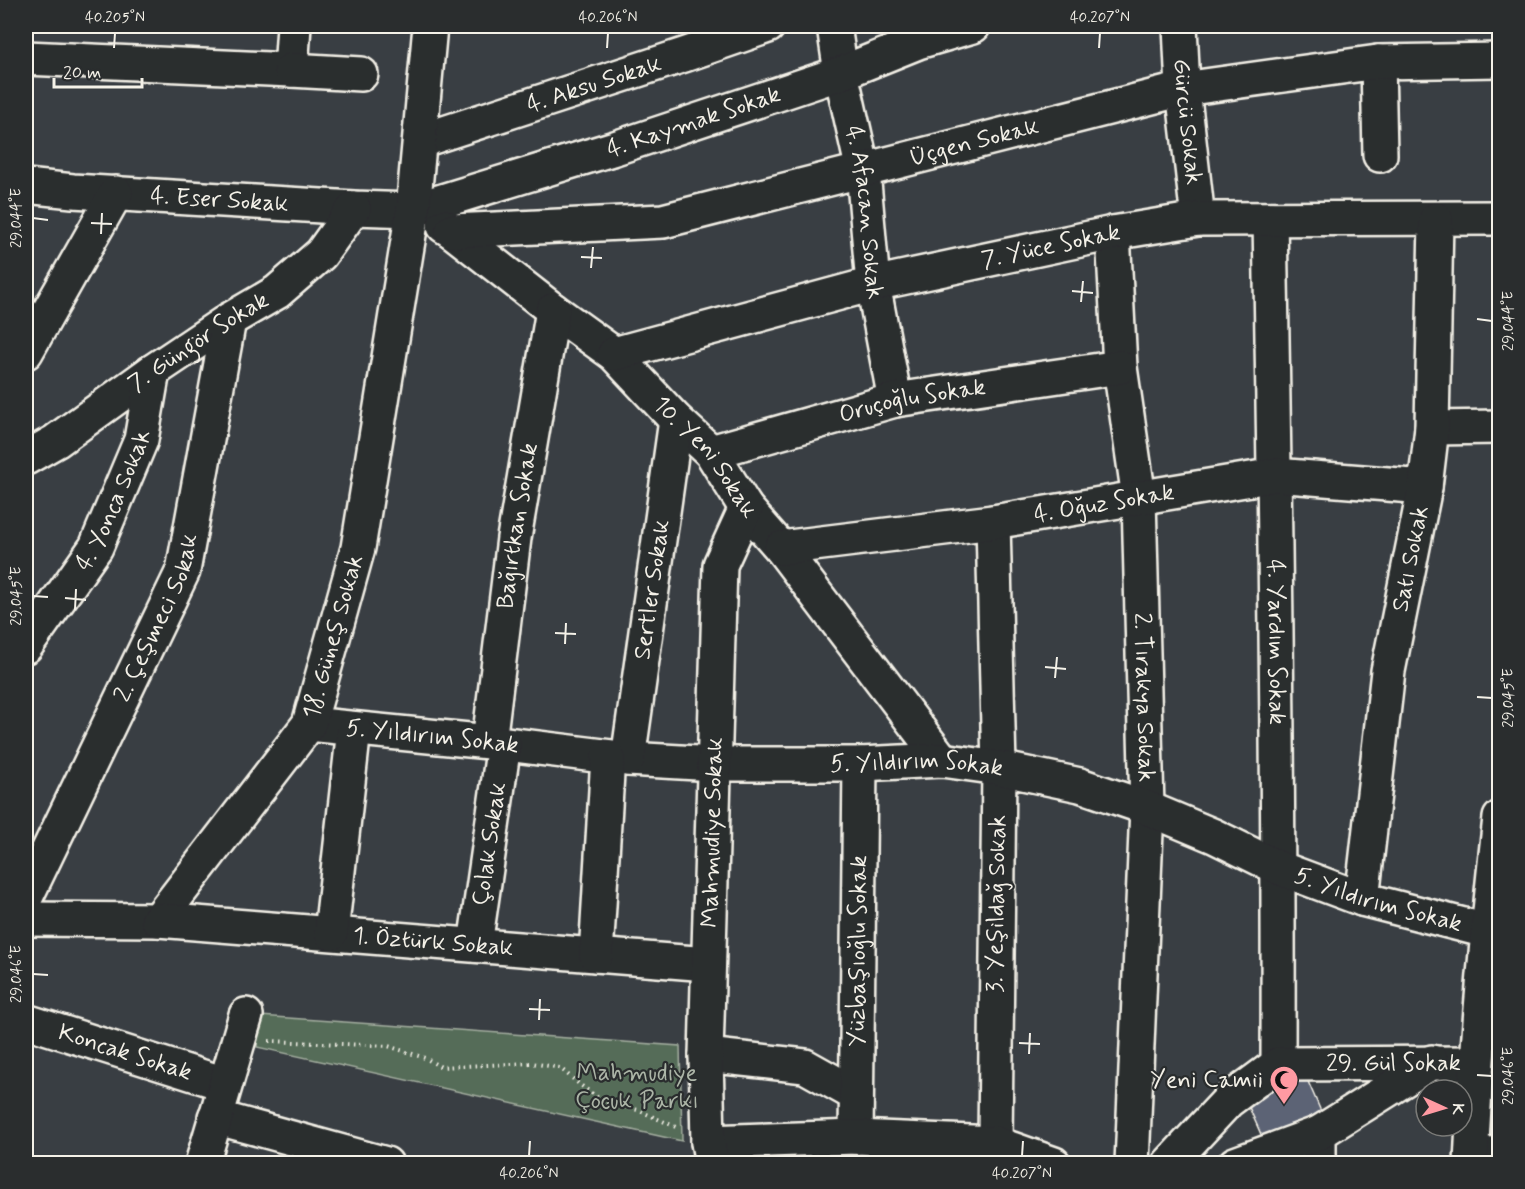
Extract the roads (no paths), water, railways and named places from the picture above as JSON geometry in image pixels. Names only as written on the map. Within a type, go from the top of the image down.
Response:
[{"type":"street","points":[[291,69],[294,26]]},
{"type":"street","name":"18. Güneş Sokak","points":[[158,920],[309,724],[358,548],[413,210],[430,26]]},
{"type":"street","name":"4. Aksu Sokak","points":[[420,141],[683,40],[768,26]]},
{"type":"street","name":"4. Afacan Sokak","points":[[834,26],[841,72],[863,171],[873,284],[895,400]]},
{"type":"street","name":"4. Kaymak Sokak","points":[[413,210],[615,148],[841,72],[918,42],[973,26]]},
{"type":"street","name":"Gürcü Sokak","points":[[1180,26],[1183,89],[1198,219]]},
{"type":"street","points":[[26,58],[361,74]]},
{"type":"street","name":"Üçgen Sokak","points":[[452,231],[663,221],[1183,89],[1378,62],[1500,60]]},
{"type":"street","points":[[1378,62],[1380,155]]},
{"type":"street","name":"4. Eser Sokak","points":[[26,186],[413,210]]},
{"type":"street","points":[[26,352],[116,193]]},
{"type":"street","name":"7. Güngör Sokak","points":[[26,458],[56,441],[229,320],[277,292],[321,254],[354,208]]},
{"type":"street","name":"10. Yeni Sokak","points":[[413,210],[452,231],[553,310],[614,354],[676,420],[711,452],[746,508],[781,549],[942,760]]},
{"type":"street","name":"7. Yüce Sokak","points":[[614,354],[873,284],[1113,233],[1198,219],[1500,218]]},
{"type":"street","name":"4. Yardım Sokak","points":[[1270,219],[1279,868],[1278,1064]]},
{"type":"street","name":"Satı Sokak","points":[[1362,898],[1388,671],[1425,487],[1432,428],[1436,219]]},
{"type":"street","name":"2. Tırakya Sokak","points":[[1113,233],[1120,367],[1139,498],[1147,808],[1132,1164]]},
{"type":"street","name":"Bağırtkan Sokak","points":[[497,743],[514,538],[553,310]]},
{"type":"street","name":"2. Çeşmeci Sokak","points":[[26,897],[183,571],[229,320]]},
{"type":"street","name":"Oruçoğlu Sokak","points":[[711,452],[895,400],[1120,367]]},
{"type":"street","name":"4. Yonca Sokak","points":[[26,646],[96,547],[141,440],[153,371]]},
{"type":"street","name":"Sertler Sokak","points":[[596,954],[618,758],[676,420]]},
{"type":"street","points":[[1432,428],[1500,427]]},
{"type":"street","name":"4. Oğuz Sokak","points":[[781,549],[993,522],[1275,475],[1425,487]]},
{"type":"street","name":"Mahmudiye Sokak","points":[[710,1153],[706,1055],[720,565],[746,508]]},
{"type":"street","name":"3. Yeşildağ Sokak","points":[[993,522],[999,768],[995,1143]]},
{"type":"street","name":"5. Yıldırım Sokak","points":[[309,724],[618,758],[715,764],[860,764],[942,760],[999,768],[1080,785],[1147,808],[1214,836],[1279,868],[1362,898],[1493,930]]},
{"type":"street","points":[[331,933],[354,729]]},
{"type":"street","name":"Çolak Sokak","points":[[475,945],[497,743]]},
{"type":"street","name":"Yüzbaşıoğlu Sokak","points":[[856,1137],[860,764]]},
{"type":"street","points":[[1481,1158],[1476,1063],[1490,1015],[1500,818]]},
{"type":"street","points":[[26,919],[158,920]]},
{"type":"street","name":"1. Öztürk Sokak","points":[[158,920],[708,964]]},
{"type":"street","name":"Koncak Sokak","points":[[26,1021],[225,1084]]},
{"type":"street","points":[[202,1164],[242,1027]]},
{"type":"street","points":[[706,1055],[805,1066],[855,1094]]},
{"type":"street","points":[[1235,1164],[1319,1148],[1432,1062]]},
{"type":"street","name":"29. Gül Sokak","points":[[1278,1064],[1476,1063]]},
{"type":"street","points":[[1168,1164],[1228,1101],[1278,1064]]},
{"type":"street","points":[[215,1117],[386,1164]]},
{"type":"street","points":[[710,1153],[856,1137],[995,1143],[1053,1164]]},
{"type":"place","name":"Yeni Camii","points":[[1284,1106]]},
{"type":"park label","name":"Mahmudiye Çocuk Parkı","points":[[637,1087]]}]
